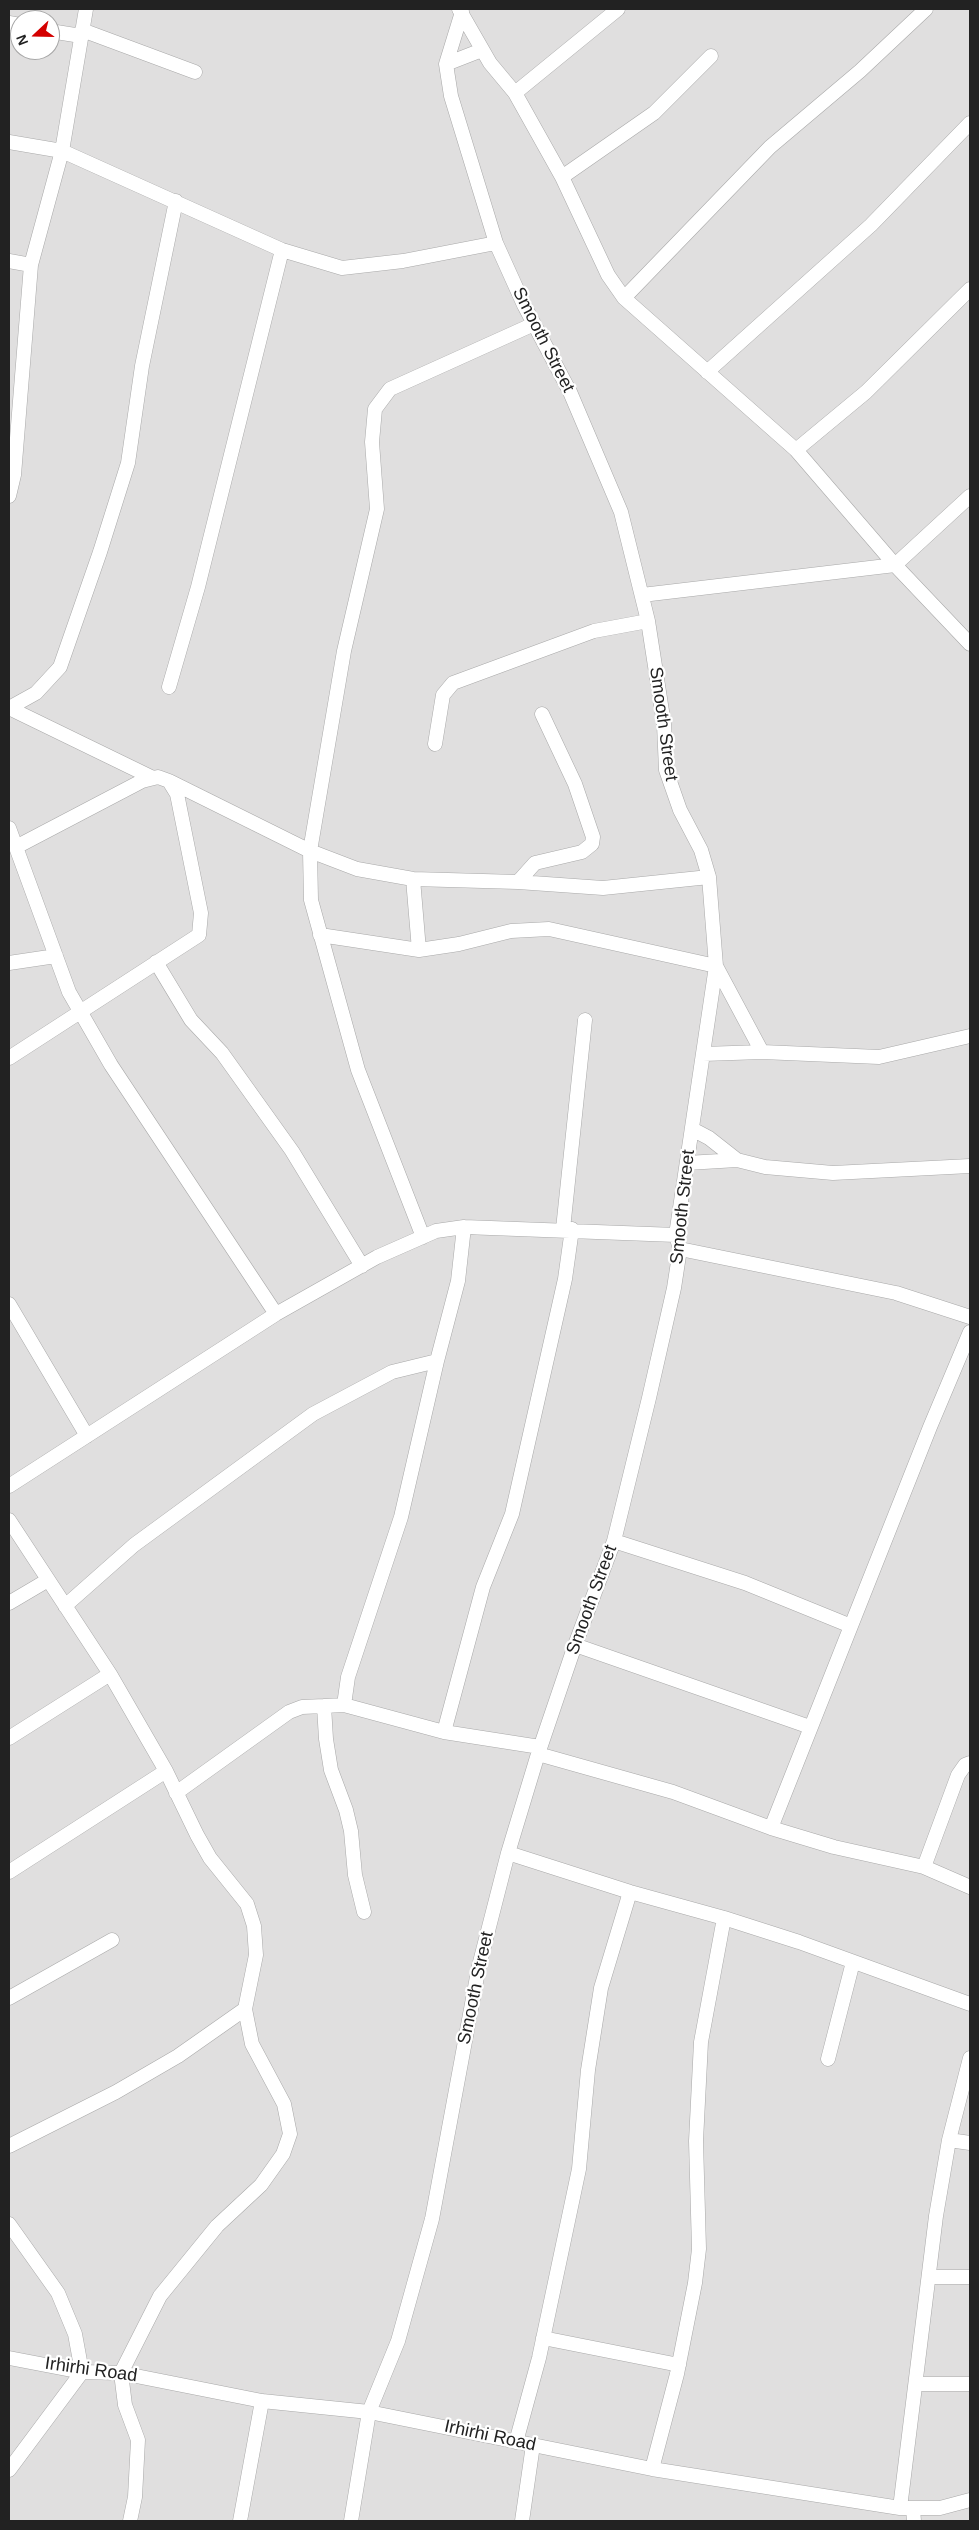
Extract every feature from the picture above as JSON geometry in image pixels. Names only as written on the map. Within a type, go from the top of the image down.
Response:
[{"type":"street","points":[[9,496],[14,475],[30,265],[62,151],[86,9]]},
{"type":"street","points":[[515,93],[618,9]]},
{"type":"street","points":[[624,298],[770,147],[860,72],[926,9]]},
{"type":"street","points":[[460,10],[482,50],[515,93],[562,177],[608,275],[624,298],[796,450],[895,565],[970,644]]},
{"type":"street","name":"Smooth Street","points":[[351,2521],[369,2412],[398,2341],[432,2219],[479,1966],[508,1853],[539,1751],[575,1645],[614,1541],[672,1297],[687,1163],[716,966],[709,877],[701,850],[680,810],[666,770],[664,724],[648,621],[621,512],[570,392],[534,324],[496,243],[451,96],[446,64],[460,10]]},
{"type":"street","points":[[60,32],[81,33],[195,72]]},
{"type":"street","points":[[446,64],[482,50]]},
{"type":"street","points":[[562,177],[654,113],[711,56]]},
{"type":"street","points":[[707,372],[871,225],[970,123]]},
{"type":"street","points":[[9,142],[62,151],[282,250],[342,268],[403,261],[496,243]]},
{"type":"street","points":[[9,708],[36,693],[60,667],[100,552],[128,463],[142,366],[176,201]]},
{"type":"street","points":[[169,687],[198,587],[282,250]]},
{"type":"street","points":[[9,261],[30,265]]},
{"type":"street","points":[[796,450],[866,392],[970,289]]},
{"type":"street","points":[[424,1237],[358,1070],[311,900],[310,851],[344,651],[377,509],[372,442],[375,409],[390,389],[534,324]]},
{"type":"street","points":[[642,595],[895,565],[970,496]]},
{"type":"street","points":[[435,744],[443,695],[453,683],[586,634],[648,621]]},
{"type":"street","points":[[9,708],[151,778]]},
{"type":"street","points":[[518,882],[536,863],[582,852],[592,844],[593,837],[575,784],[542,714]]},
{"type":"street","points":[[16,847],[151,778],[158,777],[310,851],[357,869],[413,880],[518,882],[603,888],[709,877]]},
{"type":"street","points":[[9,1058],[199,935],[201,913],[177,794],[169,781]]},
{"type":"street","points":[[9,828],[68,992],[111,1065],[276,1314]]},
{"type":"street","points":[[413,880],[420,950]]},
{"type":"street","points":[[320,935],[420,950],[459,944],[511,931],[549,929],[716,966],[762,1052]]},
{"type":"street","points":[[9,963],[56,956]]},
{"type":"street","points":[[156,962],[191,1020],[222,1053],[292,1151],[362,1266]]},
{"type":"street","points":[[444,1732],[484,1587],[512,1514],[565,1280],[567,1229],[585,1020]]},
{"type":"street","points":[[703,1054],[762,1052],[879,1057],[970,1036]]},
{"type":"street","points":[[692,1129],[709,1138],[737,1160]]},
{"type":"street","points":[[687,1163],[737,1160],[765,1167],[833,1173],[970,1166]]},
{"type":"street","points":[[344,1705],[348,1677],[401,1517],[436,1361],[458,1281],[464,1227]]},
{"type":"street","points":[[9,1486],[276,1314],[362,1266],[436,1231],[464,1227],[567,1229],[678,1242],[896,1293],[970,1317]]},
{"type":"street","points":[[9,1304],[87,1436]]},
{"type":"street","points":[[772,1828],[810,1727],[926,1436],[970,1332]]},
{"type":"street","points":[[65,1606],[134,1545],[313,1414],[392,1372],[436,1361]]},
{"type":"street","points":[[9,1520],[110,1674],[166,1771],[210,1858],[247,1904],[254,1926],[256,1955],[245,2009],[252,2044],[284,2104],[290,2134],[283,2154],[261,2185],[217,2226],[160,2296],[121,2373],[125,2405],[138,2440],[135,2497],[130,2521]]},
{"type":"street","points":[[614,1541],[745,1583],[851,1626]]},
{"type":"street","points":[[9,1603],[48,1580]]},
{"type":"street","points":[[575,1645],[810,1727]]},
{"type":"street","points":[[9,1738],[110,1674]]},
{"type":"street","points":[[176,1793],[289,1712],[302,1707],[344,1705],[444,1732],[539,1751],[673,1792],[772,1828],[834,1846],[924,1867],[970,1887]]},
{"type":"street","points":[[324,1706],[326,1739],[331,1770],[346,1810],[354,1856],[355,1876],[364,1912]]},
{"type":"street","points":[[924,1867],[958,1774],[964,1765],[970,1763]]},
{"type":"street","points":[[9,1872],[166,1771]]},
{"type":"street","points":[[508,1853],[630,1892],[724,1918],[970,2004]]},
{"type":"street","points":[[516,2442],[543,2338],[579,2169],[588,2070],[601,1988],[630,1892]]},
{"type":"street","points":[[652,2469],[679,2365],[695,2282],[699,2249],[696,2141],[701,2042],[724,1918]]},
{"type":"street","points":[[9,1998],[112,1940]]},
{"type":"street","points":[[828,2059],[853,1962]]},
{"type":"street","points":[[9,2146],[116,2092],[178,2056],[245,2009]]},
{"type":"street","points":[[909,2513],[916,2384],[936,2216],[949,2140],[970,2058]]},
{"type":"street","points":[[949,2140],[970,2143]]},
{"type":"street","points":[[9,2224],[58,2292],[75,2334],[82,2372],[9,2470]]},
{"type":"street","points":[[929,2277],[970,2277]]},
{"type":"street","points":[[543,2338],[679,2365]]},
{"type":"street","name":"Irhirhi Road","points":[[9,2358],[82,2372],[121,2373],[262,2401],[369,2412],[652,2469],[909,2513],[940,2508],[970,2500]]},
{"type":"street","points":[[916,2384],[970,2384]]},
{"type":"street","points":[[240,2521],[262,2401]]},
{"type":"street","points":[[522,2521],[533,2445]]},
{"type":"shaded area","points":[[9,9],[970,9],[970,2521],[9,2521]]}]
